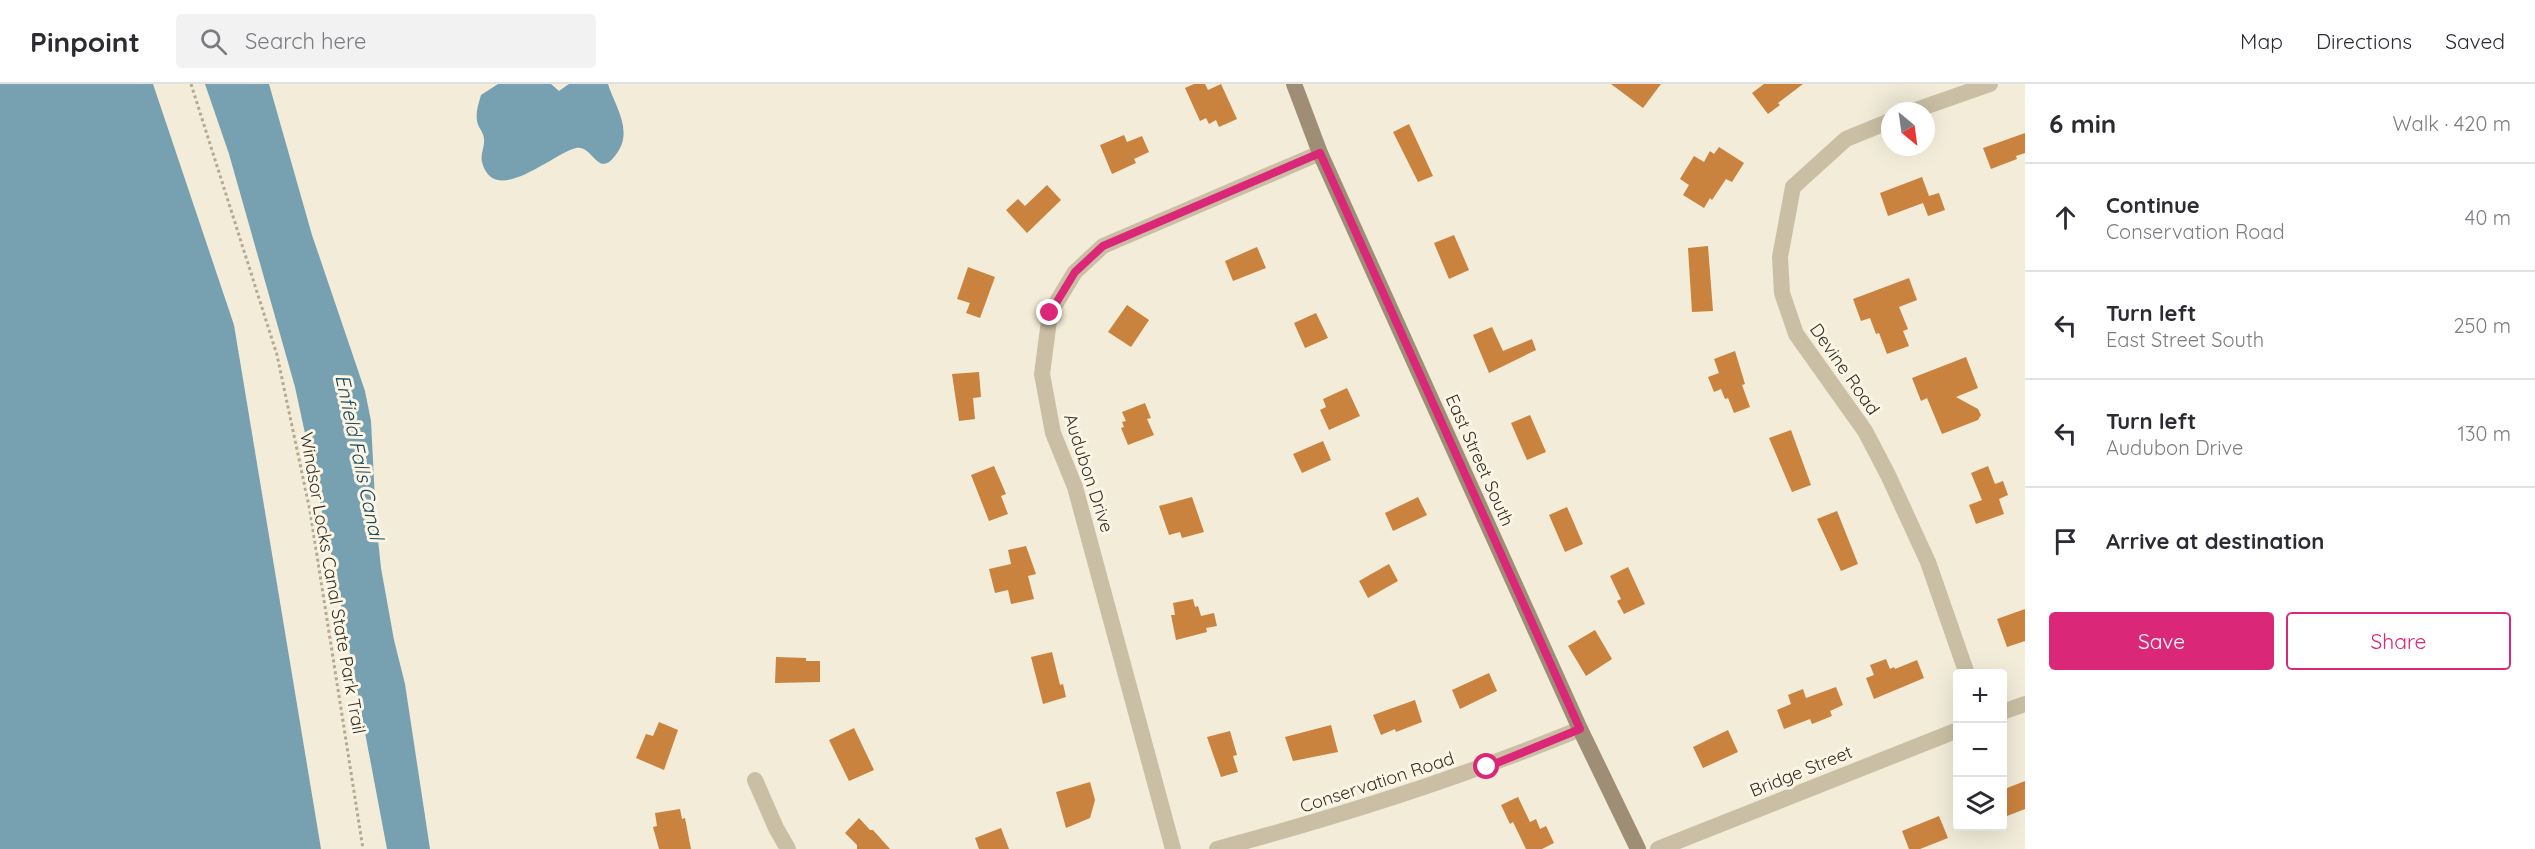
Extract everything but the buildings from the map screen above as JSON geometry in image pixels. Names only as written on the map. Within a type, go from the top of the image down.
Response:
[{"type":"main road","name":"East Street South","points":[[1294,84],[1320,153],[1580,729],[1638,849]]},
{"type":"street","points":[[1935,103],[1990,84]]},
{"type":"street","name":"Devine Road","points":[[1881,125],[1846,140],[1794,187],[1780,257],[1782,293],[1796,334],[1865,431],[1888,476],[1928,562],[1965,669]]},
{"type":"street","name":"Audubon Drive","points":[[1173,849],[1078,498],[1053,433],[1042,374],[1050,313],[1075,272],[1103,246],[1320,153]]},
{"type":"street","points":[[2007,710],[2025,704]]},
{"type":"street","name":"Conservation Road","points":[[1216,849],[1312,823],[1487,767],[1580,729]]},
{"type":"street","name":"Bridge Street","points":[[1658,849],[1953,732]]},
{"type":"street","points":[[755,780],[788,849]]},
{"type":"path","name":"Windsor Locks Canal State Park Trail","points":[[191,84],[277,356],[310,511],[363,849]]},
{"type":"water","points":[[0,84],[153,84],[234,325],[321,849],[0,849]]},
{"type":"water","name":"Enfield Falls Canal","points":[[205,84],[269,84],[312,235],[365,391],[371,421],[381,568],[394,640],[405,684],[430,849],[387,849],[333,563],[295,387],[229,154]]},
{"type":"water","points":[[498,84],[551,84],[559,91],[569,84],[608,84],[623,125],[623,142],[619,150],[612,160],[606,163],[596,160],[582,148],[576,148],[511,179],[498,180],[488,175],[482,162],[484,137],[478,123],[477,111],[481,95]]},
{"type":"route","points":[[1050,313],[1075,272],[1103,246],[1320,153],[1580,729],[1487,767]]}]
